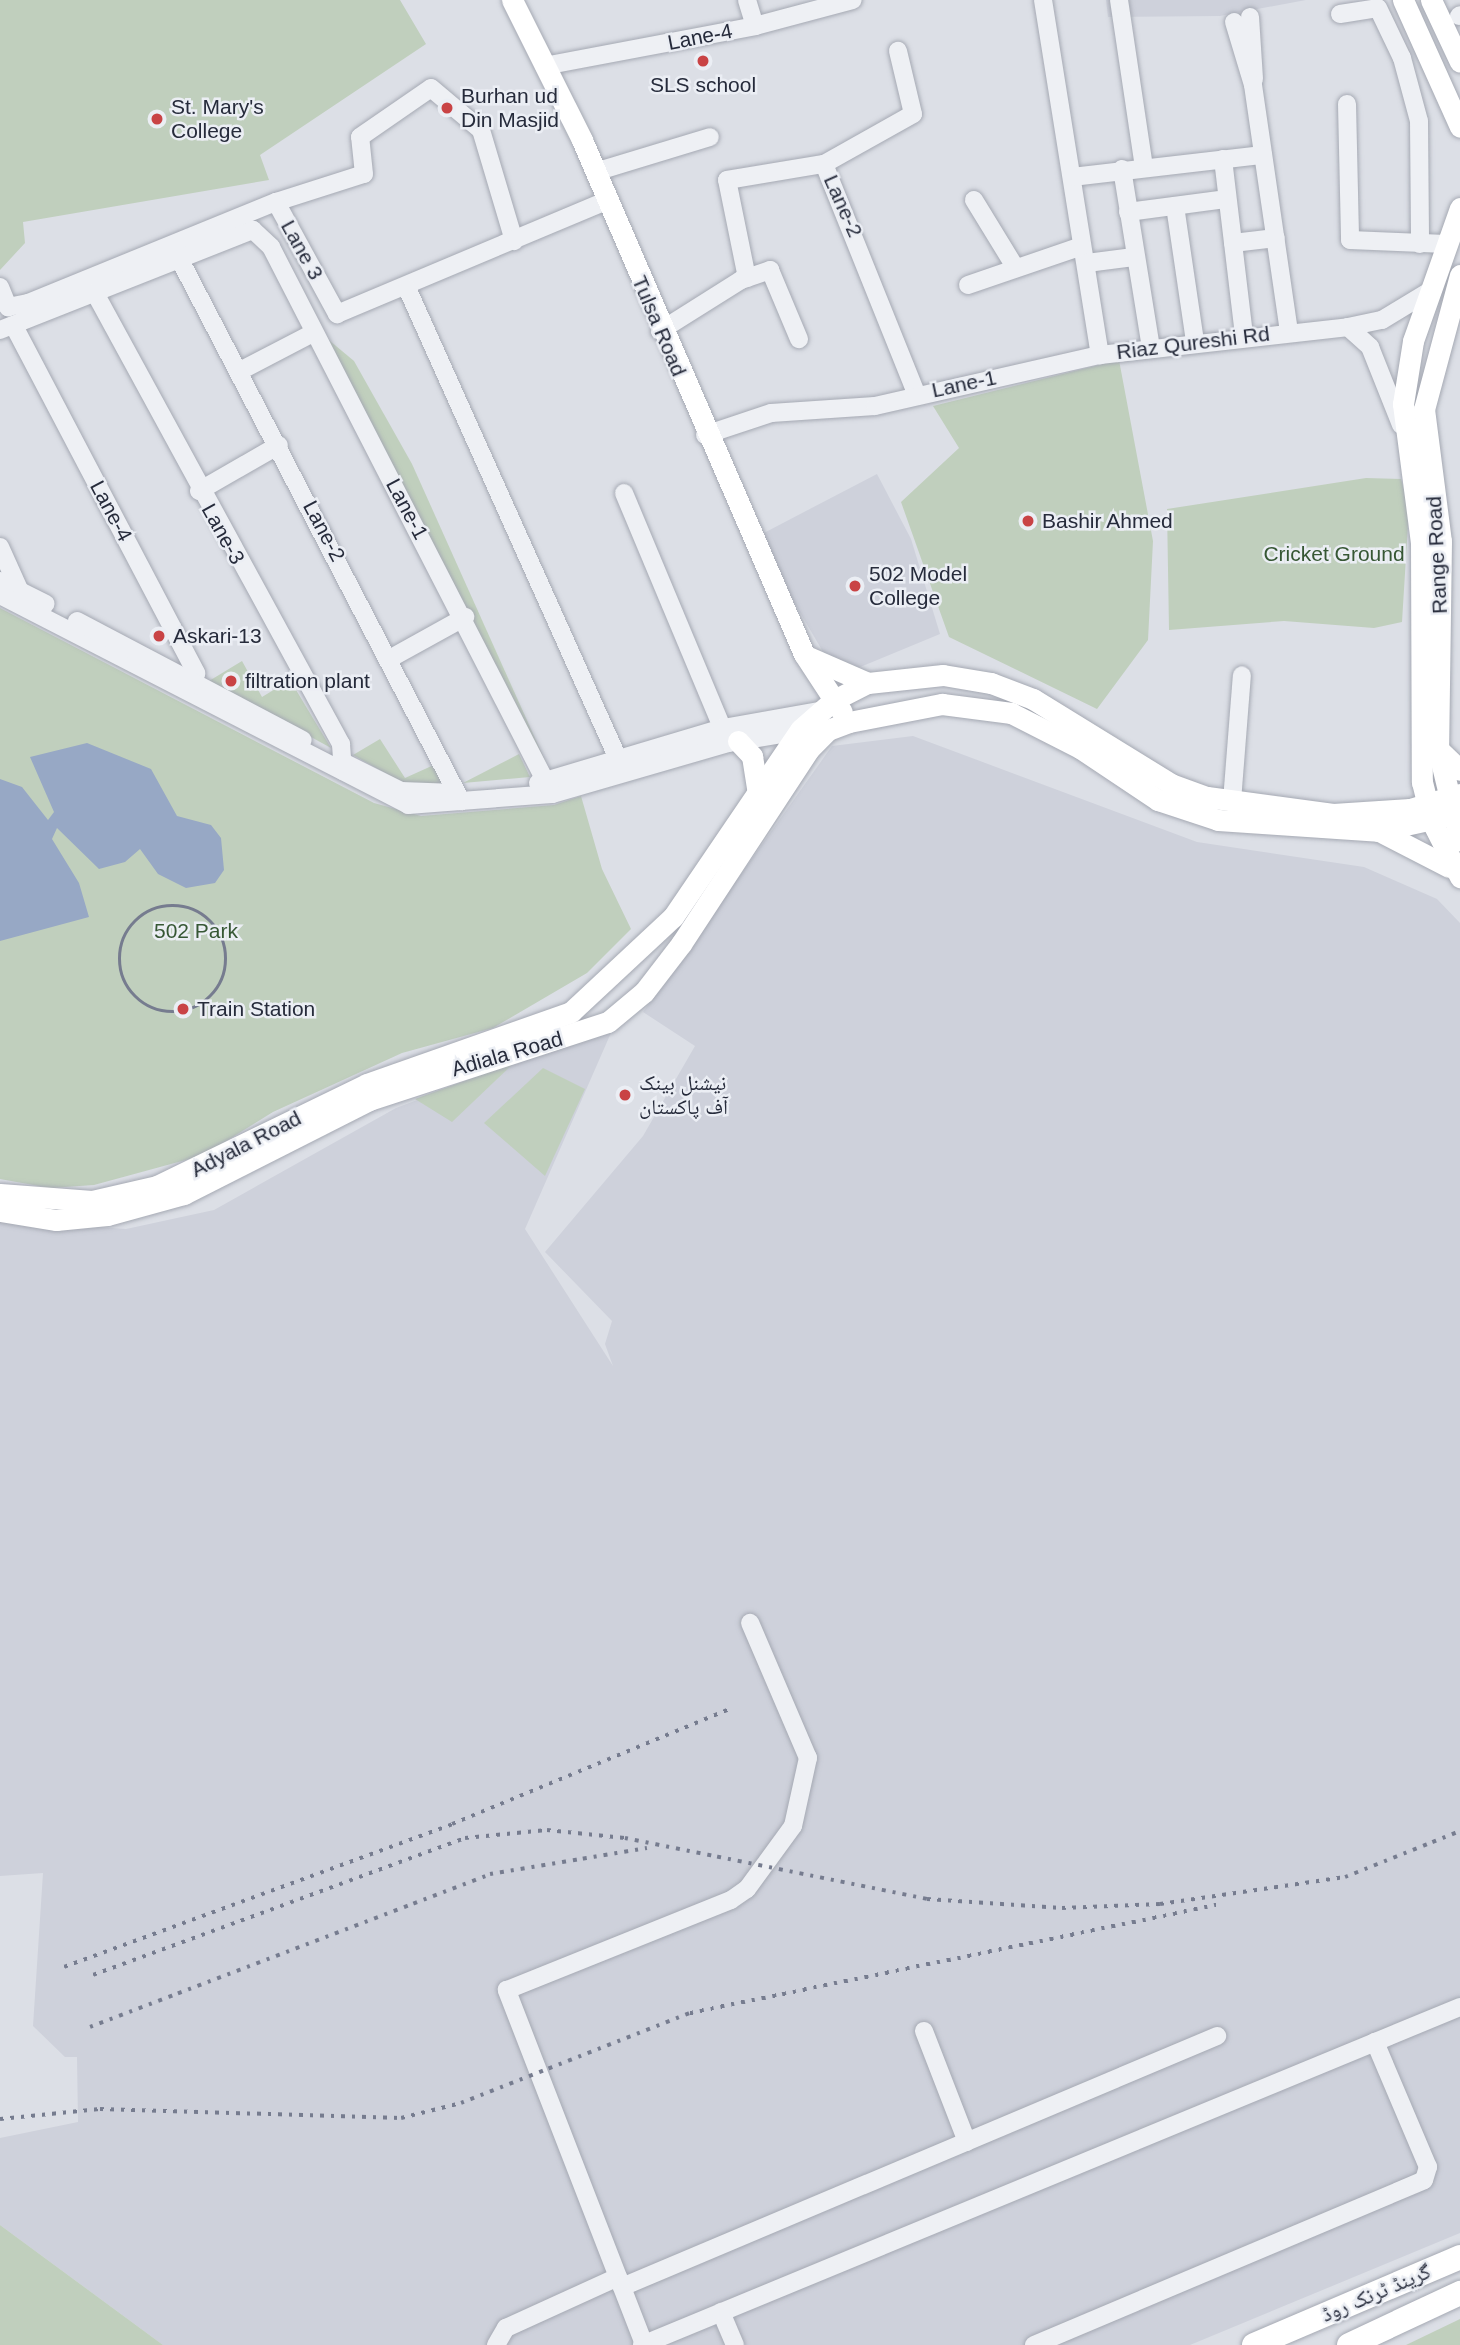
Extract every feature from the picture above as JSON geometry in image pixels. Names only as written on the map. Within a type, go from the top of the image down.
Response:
[{"type":"highway","name":"گرینڈ ٹرنک روڈ","points":[[1254,2345],[1460,2257]]},
{"type":"highway","name":"گرینڈ ٹرنک روڈ","points":[[1349,2345],[1460,2293]]},
{"type":"main road","name":"Tulsa Road","points":[[512,0],[595,172],[660,331],[804,654],[827,713]]},
{"type":"main road","points":[[1403,0],[1460,127]]},
{"type":"main road","points":[[1431,0],[1460,62]]},
{"type":"main road","points":[[1382,822],[1408,794],[1429,751],[1421,542],[1406,438],[1406,371],[1460,208]]},
{"type":"main road","name":"Range Road","points":[[1446,808],[1429,751],[1441,541],[1424,409],[1460,275]]},
{"type":"main road","points":[[804,654],[868,683]]},
{"type":"main road","points":[[827,713],[868,683],[943,675],[991,684],[1107,739],[1171,784],[1232,801],[1382,822],[1446,808]]},
{"type":"main road","name":"Adiala Road","points":[[827,713],[849,722],[894,712],[975,704],[1011,713],[1196,816],[1382,822]]},
{"type":"main road","name":"Adiala Road","points":[[483,1045],[581,1006],[673,917],[801,729],[827,713]]},
{"type":"main road","name":"Adiala Road","points":[[0,1211],[56,1220],[107,1215],[184,1194],[369,1100],[608,1022],[643,992],[681,944],[809,748],[827,713]]},
{"type":"main road","points":[[730,738],[752,756],[758,793]]},
{"type":"main road","points":[[1429,751],[1460,770]]},
{"type":"main road","points":[[1446,808],[1460,839]]},
{"type":"main road","points":[[1446,808],[1459,877]]},
{"type":"main road","points":[[1382,822],[1422,847],[1459,877]]},
{"type":"main road","name":"Adyala Road","points":[[0,1194],[92,1201],[157,1186],[367,1084],[483,1045]]},
{"type":"street","points":[[747,0],[755,26]]},
{"type":"street","name":"Lane-4","points":[[544,66],[755,26],[853,0]]},
{"type":"street","name":"Riaz Qureshi Rd","points":[[1042,0],[1100,355],[1244,335],[1348,327],[1382,320],[1433,289]]},
{"type":"street","points":[[1118,0],[1144,167]]},
{"type":"street","points":[[1340,14],[1378,8],[1402,58],[1419,121],[1420,244]]},
{"type":"street","points":[[1242,19],[1289,332]]},
{"type":"street","points":[[824,164],[913,114],[898,51]]},
{"type":"street","points":[[276,202],[367,172],[360,136],[430,88],[481,130],[514,241]]},
{"type":"street","points":[[1346,104],[1350,240],[1446,244]]},
{"type":"street","points":[[595,172],[710,137]]},
{"type":"street","points":[[1072,177],[1122,169],[1263,155]]},
{"type":"street","points":[[1223,159],[1244,335]]},
{"type":"street","name":"Lane-2","points":[[747,278],[727,180],[824,164],[917,395]]},
{"type":"street","points":[[1122,169],[1134,257],[1151,348]]},
{"type":"street","points":[[1128,212],[1227,199]]},
{"type":"street","points":[[974,200],[1015,267]]},
{"type":"street","name":"Lane 3","points":[[0,287],[8,307],[28,303],[276,202],[337,314],[407,288],[606,201]]},
{"type":"street","points":[[1175,206],[1195,341]]},
{"type":"street","name":"Lane-1","points":[[180,260],[253,230],[271,247],[313,333],[465,617],[550,788]]},
{"type":"street","points":[[1233,243],[1276,238]]},
{"type":"street","points":[[968,285],[1015,267],[1085,255],[1134,257]]},
{"type":"street","points":[[7,329],[180,260]]},
{"type":"street","name":"Lane-2","points":[[180,260],[391,658],[461,798]]},
{"type":"street","points":[[660,331],[747,278],[770,270],[799,339]]},
{"type":"street","points":[[407,288],[623,769]]},
{"type":"street","name":"Lane-3","points":[[95,293],[344,769]]},
{"type":"street","points":[[1348,327],[1370,347],[1406,438]]},
{"type":"street","name":"Lane-4","points":[[7,329],[196,673],[193,689]]},
{"type":"street","points":[[240,372],[313,333]]},
{"type":"street","name":"Lane-1","points":[[705,435],[771,413],[875,406],[1100,355]]},
{"type":"street","points":[[200,491],[279,445]]},
{"type":"street","points":[[624,493],[730,738]]},
{"type":"street","points":[[0,547],[22,599]]},
{"type":"street","points":[[0,581],[22,599],[344,769],[397,803],[550,788],[827,713]]},
{"type":"street","points":[[0,595],[22,599]]},
{"type":"street","points":[[391,658],[465,617]]},
{"type":"street","points":[[1232,801],[1242,675]]},
{"type":"street","points":[[730,738],[801,729]]},
{"type":"street","points":[[750,1623],[808,1758],[793,1826],[747,1889],[731,1900],[507,1990],[643,2345],[1460,2007]]},
{"type":"street","points":[[924,2031],[967,2142]]},
{"type":"street","points":[[496,2345],[506,2328],[967,2142],[1217,2036]]},
{"type":"street","points":[[1034,2345],[1424,2180],[1428,2167],[1375,2042]]},
{"type":"street","points":[[721,2312],[735,2345]]},
{"type":"shaded area","points":[[1106,0],[1306,0],[1220,16],[1108,17]]},
{"type":"shaded area","name":"502 Model College","points":[[877,474],[911,539],[940,634],[853,670],[826,657],[756,537]]},
{"type":"shaded area","points":[[913,736],[1197,842],[1364,867],[1437,899],[1460,923],[1460,2233],[1190,2345],[163,2345],[0,2225],[0,2138],[78,2122],[77,2057],[65,2057],[33,2026],[43,1873],[0,1876],[0,1220],[126,1229],[214,1210],[396,1108],[614,1026],[525,1229],[613,1366],[605,1344],[612,1321],[545,1252],[643,1136],[695,1046],[643,1012],[832,746]]},
{"type":"green space","name":"St. Mary's College","points":[[0,0],[400,0],[426,44],[260,155],[269,180],[23,222],[25,243],[0,270]]},
{"type":"green space","points":[[324,336],[354,361],[412,464],[552,776]]},
{"type":"green space","name":"Bashir Ahmed","points":[[1119,360],[1153,541],[1148,640],[1097,709],[949,637],[901,502],[959,448],[933,406]]},
{"type":"green space","name":"Cricket Ground","points":[[1366,478],[1401,479],[1409,508],[1402,622],[1374,628],[1284,621],[1169,630],[1167,509]]},
{"type":"green space","name":"502 Park","points":[[0,608],[374,803],[421,816],[554,805],[581,796],[602,869],[631,929],[587,973],[493,1028],[402,1053],[273,1112],[204,1155],[94,1185],[50,1188],[0,1179]]},
{"type":"green space","points":[[242,661],[262,697],[290,680],[331,748],[209,681]]},
{"type":"green space","points":[[380,739],[405,778],[436,764],[448,785],[403,783],[353,755]]},
{"type":"green space","points":[[519,754],[530,777],[463,783]]},
{"type":"green space","points":[[514,1063],[452,1122],[415,1099]]},
{"type":"green space","points":[[543,1068],[585,1089],[545,1176],[484,1123]]},
{"type":"green space","points":[[0,2225],[163,2345],[0,2345]]},
{"type":"green space","points":[[1460,2319],[1460,2345],[1406,2345]]},
{"type":"water","points":[[87,743],[151,769],[177,816],[211,825],[221,838],[224,870],[215,883],[186,888],[158,874],[140,849],[125,862],[99,869],[57,828],[52,839],[79,883],[89,917],[0,941],[0,779],[22,787],[48,820],[54,812],[30,757]]},
{"type":"railway","points":[[173,906],[193,910],[210,922],[222,939],[226,959],[222,979],[210,996],[193,1008],[173,1012],[153,1008],[136,996],[124,979],[120,959],[124,939],[136,922],[153,910],[173,906]]},
{"type":"railway","points":[[64,1967],[452,1824],[727,1710]]},
{"type":"railway","points":[[93,1975],[465,1838],[547,1830],[625,1838],[927,1899],[1062,1908],[1160,1904],[1345,1877],[1460,1831]]},
{"type":"railway","points":[[90,2027],[490,1874],[647,1848]]},
{"type":"railway","points":[[0,2119],[100,2109],[401,2118],[461,2103],[690,2013],[1216,1905]]},
{"type":"place","name":"SLS school","points":[[703,61]]},
{"type":"place","name":"Burhan ud Din Masjid","points":[[447,108]]},
{"type":"place","name":"St. Mary's College","points":[[157,119]]},
{"type":"place","name":"Bashir Ahmed","points":[[1028,521]]},
{"type":"place","name":"502 Model College","points":[[855,586]]},
{"type":"place","name":"Askari-13","points":[[159,636]]},
{"type":"place","name":"filtration plant","points":[[231,681]]},
{"type":"place","name":"Train Station","points":[[183,1009]]},
{"type":"place","name":"نیشنل بینک آف پاکستان","points":[[625,1095]]}]
